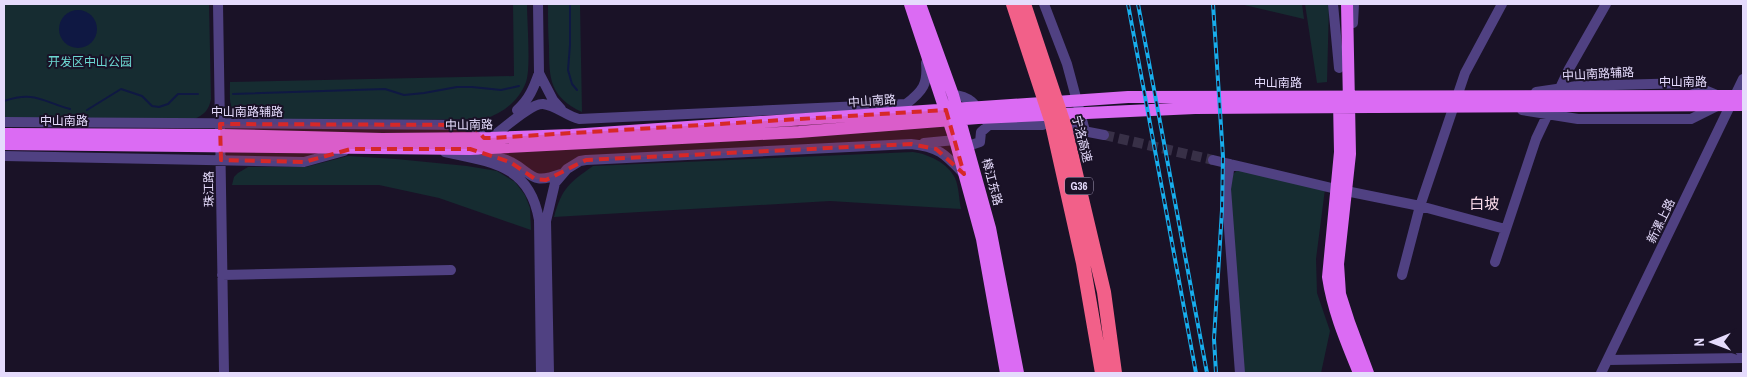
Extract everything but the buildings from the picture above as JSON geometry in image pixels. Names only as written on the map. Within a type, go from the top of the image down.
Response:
[{"type":"highway","name":"宁洛高速","points":[[1013,4],[1051,120],[1083,263],[1102,373]]},
{"type":"highway","name":"宁洛高速","points":[[1024,4],[1064,127],[1104,292],[1115,373]]},
{"type":"main road","name":"樟江东路","points":[[910,4],[955,140],[982,239],[1006,373]]},
{"type":"main road","name":"樟江东路","points":[[920,4],[954,95],[990,228],[1018,373]]},
{"type":"main road","points":[[1340,4],[1343,68]]},
{"type":"main road","points":[[1347,4],[1340,152],[1341,190],[1338,264],[1340,294],[1368,373]]},
{"type":"main road","name":"中山南路","points":[[4,144],[221,141],[351,149],[382,144],[432,149],[470,149],[572,140],[799,132],[978,118],[1113,111],[1505,102],[1732,101]]},
{"type":"main road","name":"中山南路","points":[[4,134],[382,144],[488,138],[572,140]]},
{"type":"main road","points":[[1341,190],[1328,277],[1338,322],[1359,373]]},
{"type":"street","name":"珠江路","points":[[218,4],[224,373]]},
{"type":"street","points":[[488,138],[523,106],[533,90],[540,72],[538,4]]},
{"type":"street","points":[[1044,4],[1067,64],[1085,132]]},
{"type":"street","points":[[1333,4],[1343,68]]},
{"type":"street","points":[[1343,68],[1353,33],[1354,4]]},
{"type":"street","points":[[1402,274],[1420,206],[1464,73],[1502,4]]},
{"type":"street","points":[[1495,262],[1536,139],[1569,69],[1606,4]]},
{"type":"street","points":[[488,138],[516,120],[526,109],[535,104],[544,104],[579,120],[906,104],[921,93],[927,75],[925,45]]},
{"type":"street","points":[[540,72],[553,100],[566,115]]},
{"type":"street","name":"新漯上路","points":[[1602,373],[1743,79]]},
{"type":"street","name":"中山南路辅路","points":[[1505,102],[1579,102],[1688,84],[1732,101]]},
{"type":"street","points":[[954,95],[970,99],[989,125]]},
{"type":"street","name":"中山南路辅路","points":[[4,122],[221,141]]},
{"type":"street","name":"中山南路辅路","points":[[4,156],[472,125],[488,138]]},
{"type":"street","points":[[968,146],[980,142],[981,132],[989,125],[1043,125]]},
{"type":"street","points":[[1072,129],[1104,135]]},
{"type":"street","points":[[470,149],[510,162],[535,179],[546,180],[562,174],[586,160],[911,144],[955,140]]},
{"type":"street","points":[[911,144],[936,149],[964,174]]},
{"type":"street","points":[[432,149],[491,162],[507,169],[525,183],[531,195],[537,208],[539,220],[541,373]]},
{"type":"street","points":[[1240,373],[1226,188],[1222,162],[1341,190],[1420,206],[1505,229]]},
{"type":"street","points":[[549,373],[546,220],[555,182],[562,174]]},
{"type":"street","points":[[222,275],[450,270]]},
{"type":"street","points":[[1608,360],[1743,358]]},
{"type":"highlighted area","points":[[946,110],[964,174],[936,149],[911,144],[586,160],[546,180],[535,179],[510,162],[470,149],[351,149],[304,162],[221,160],[220,124],[472,125],[484,138],[491,138]]},
{"type":"green space","name":"开发区中山公园","points":[[4,4],[209,4],[211,99],[209,106],[201,116],[194,119],[4,118]]},
{"type":"green space","points":[[513,4],[527,4],[529,56],[526,82],[519,95],[504,110],[484,119],[249,121],[233,110],[231,106],[230,82],[514,76]]},
{"type":"green space","points":[[548,4],[580,4],[582,112],[563,100],[557,93],[551,78]]},
{"type":"green space","points":[[1240,4],[1302,4],[1304,19]]},
{"type":"green space","points":[[1305,4],[1329,4],[1327,82],[1317,83]]},
{"type":"green space","points":[[913,152],[937,160],[948,168],[955,178],[961,209],[830,201],[554,217],[560,199],[568,187],[593,166]]},
{"type":"green space","points":[[348,156],[467,166],[497,171],[515,182],[525,195],[530,208],[531,230],[439,198],[379,185],[232,185],[234,177],[248,167],[306,167]]},
{"type":"green space","points":[[1239,169],[1325,189],[1316,259],[1317,293],[1330,331],[1321,373],[1243,373],[1230,192],[1233,174]]},
{"type":"water","points":[[78,10],[91,16],[97,29],[91,42],[78,48],[65,42],[59,29],[65,16]]},
{"type":"waterway","points":[[570,4],[568,70],[572,84],[577,90]]},
{"type":"waterway","points":[[233,94],[385,89],[404,95],[457,87],[501,90],[519,86]]},
{"type":"waterway","points":[[87,110],[121,89],[142,96],[152,106],[159,107],[168,104],[178,94],[198,94]]},
{"type":"waterway","points":[[4,101],[31,97],[70,109]]},
{"type":"tunnel","points":[[1104,135],[1213,160]]},
{"type":"railway","points":[[1128,4],[1196,373]]},
{"type":"railway","points":[[1138,4],[1207,373]]},
{"type":"railway","points":[[1213,4],[1223,157],[1222,210],[1214,339],[1216,373]]},
{"type":"district","name":"白坡","points":[[1484,204]]}]
